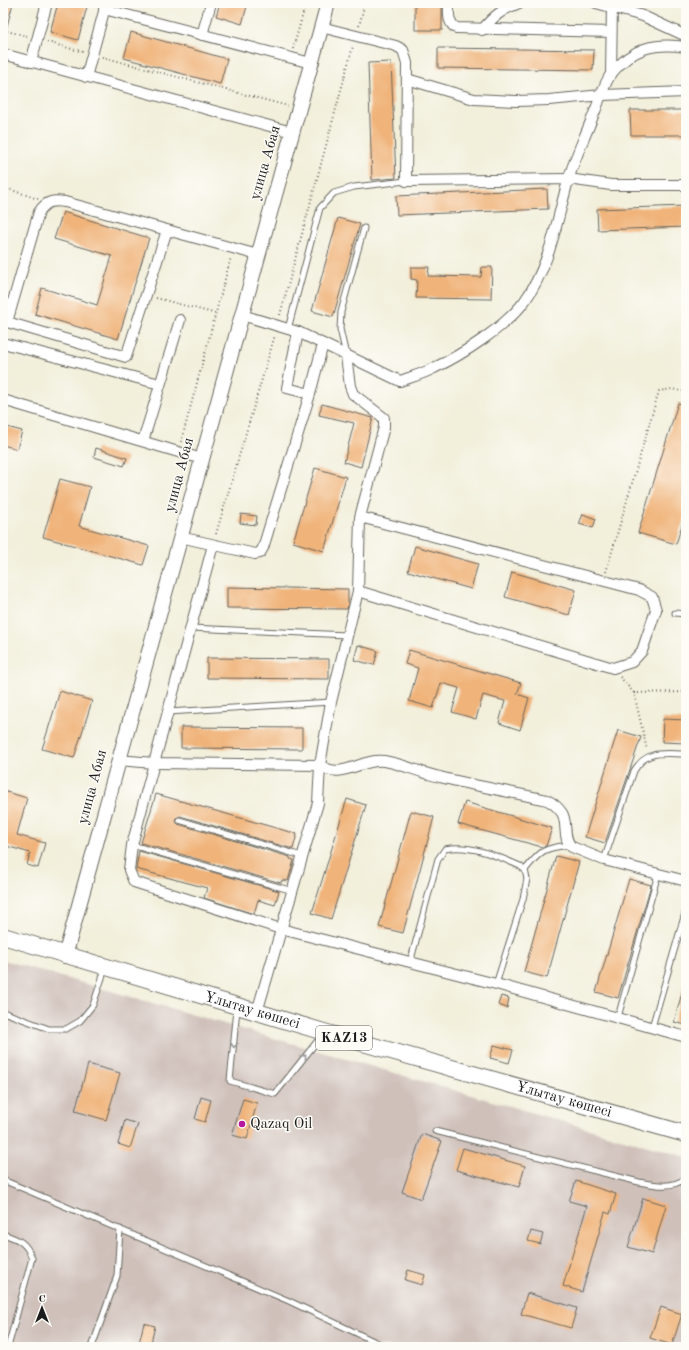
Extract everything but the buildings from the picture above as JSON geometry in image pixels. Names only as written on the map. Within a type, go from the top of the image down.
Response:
[{"type":"main road","name":"Ұлытау көшесі","points":[[3,936],[105,968],[324,1032],[686,1134]]},
{"type":"street","points":[[31,62],[47,3]]},
{"type":"street","points":[[202,35],[211,3]]},
{"type":"street","name":"улица Абая","points":[[65,956],[328,3]]},
{"type":"street","points":[[449,3],[451,25],[462,29],[611,32]]},
{"type":"street","points":[[482,30],[494,16],[507,7],[519,3]]},
{"type":"street","points":[[596,3],[612,5],[643,16],[686,36]]},
{"type":"street","points":[[611,75],[612,5]]},
{"type":"street","points":[[86,77],[105,6],[202,35],[311,63]]},
{"type":"street","points":[[321,28],[396,46],[406,55],[406,181],[568,179],[611,185],[686,185]]},
{"type":"street","points":[[242,315],[298,332],[400,381],[434,369],[494,331],[523,303],[538,278],[548,256],[568,179],[611,75],[632,55],[649,46],[672,44],[686,47]]},
{"type":"street","points":[[3,54],[292,132]]},
{"type":"street","points":[[407,79],[474,99],[516,101],[549,100],[602,95],[686,92]]},
{"type":"street","points":[[167,230],[126,357],[6,322],[39,212],[46,203],[57,201],[65,202],[233,248],[258,255]]},
{"type":"street","points":[[143,441],[180,320]]},
{"type":"street","points":[[298,332],[287,388],[310,394]]},
{"type":"street","points":[[3,343],[160,384]]},
{"type":"street","points":[[180,537],[255,554],[260,553],[263,548],[310,394],[323,344]]},
{"type":"street","points":[[257,1012],[318,804],[320,765],[331,702],[358,591],[360,517],[384,427],[384,418],[353,394],[350,386],[346,356]]},
{"type":"street","points":[[3,400],[202,459]]},
{"type":"street","points":[[358,591],[613,668],[632,662],[642,651],[656,610],[652,597],[639,590],[360,517]]},
{"type":"street","points":[[213,545],[192,628],[132,845],[129,870],[134,882],[282,929],[496,984],[686,1037]]},
{"type":"street","points":[[118,760],[154,763],[320,765],[331,771],[342,771],[383,761],[440,778],[547,800],[555,805],[563,814],[569,845],[604,860],[686,881]]},
{"type":"lane","points":[[288,329],[320,208],[334,193],[354,187],[406,181]]},
{"type":"lane","points":[[346,356],[340,329],[341,312],[364,228]]},
{"type":"lane","points":[[675,613],[686,614]]},
{"type":"lane","points":[[192,628],[348,635]]},
{"type":"lane","points":[[168,712],[331,702]]},
{"type":"lane","points":[[604,860],[634,771],[640,762],[648,755],[686,754]]},
{"type":"lane","points":[[179,820],[302,856]]},
{"type":"lane","points":[[132,845],[292,891]]},
{"type":"lane","points":[[525,870],[537,855],[548,847],[569,845]]},
{"type":"lane","points":[[410,963],[438,859],[445,849],[457,846],[505,859],[525,870],[527,879],[523,899],[496,984]]},
{"type":"lane","points":[[618,1018],[658,874]]},
{"type":"lane","points":[[652,1027],[686,910]]},
{"type":"lane","points":[[3,1012],[49,1029],[66,1029],[80,1021],[94,1005],[105,968]]},
{"type":"lane","points":[[237,1006],[230,1081],[275,1094],[324,1032]]},
{"type":"lane","points":[[435,1131],[660,1186],[680,1183],[686,1178]]},
{"type":"lane","points":[[3,1180],[290,1301],[386,1347]]},
{"type":"lane","points":[[92,1347],[117,1276],[120,1229]]},
{"type":"lane","points":[[3,1234],[21,1240],[28,1247],[32,1258],[8,1347]]},
{"type":"path","points":[[290,58],[306,3]]},
{"type":"path","points":[[213,545],[277,326],[365,3]]},
{"type":"path","points":[[3,30],[299,108]]},
{"type":"path","points":[[3,187],[32,196],[46,203]]},
{"type":"path","points":[[178,452],[217,314],[233,248]]},
{"type":"path","points":[[146,296],[217,314]]},
{"type":"path","points":[[604,581],[659,391],[672,389],[686,392]]},
{"type":"path","points":[[613,668],[634,693],[648,755]]},
{"type":"path","points":[[634,693],[686,692]]},
{"type":"shaded area","points":[[3,960],[686,1157],[686,1347],[3,1347]]},
{"type":"place","name":"Qazaq Oil","points":[[242,1124]]}]
